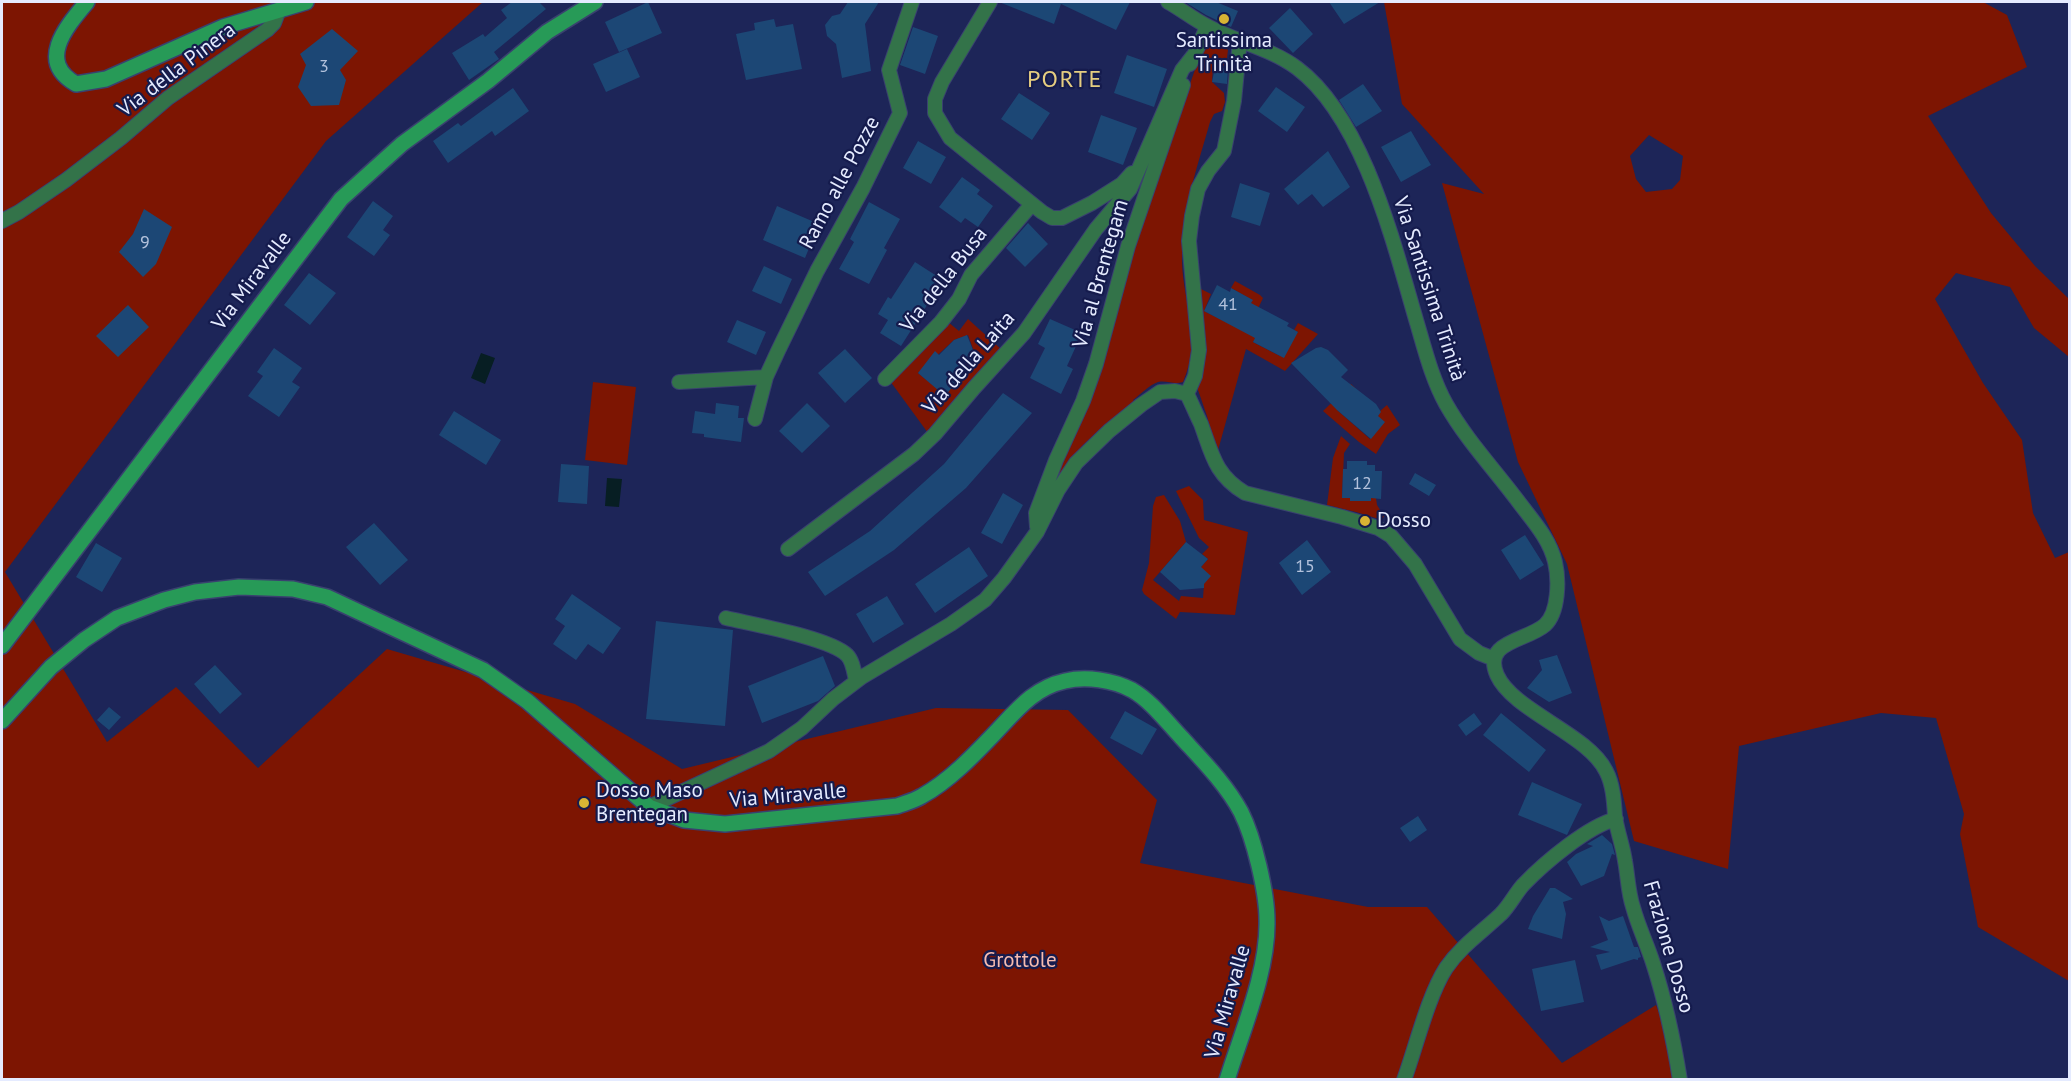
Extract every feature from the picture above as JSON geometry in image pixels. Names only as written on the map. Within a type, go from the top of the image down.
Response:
[{"type":"street","points":[[87,2],[65,27],[56,51],[60,71],[65,78],[76,84],[106,79],[223,27],[306,2]]},
{"type":"street","name":"Via Miravalle","points":[[2,646],[341,199],[402,144],[488,81],[547,32],[595,2]]},
{"type":"street","name":"Ramo alle Pozze","points":[[755,419],[766,377],[817,271],[863,188],[900,113],[889,70],[912,2]]},
{"type":"street","points":[[990,2],[942,82],[935,99],[935,113],[950,138],[1052,218],[1062,218],[1092,203],[1122,184],[1140,164]]},
{"type":"street","name":"Via Santissima Trinità","points":[[1167,2],[1207,27],[1263,50],[1296,68],[1313,82],[1341,121],[1365,168],[1382,210],[1428,360],[1444,402],[1474,447],[1528,513],[1548,543],[1555,563],[1555,599],[1552,613],[1546,624],[1502,646],[1494,659]]},
{"type":"street","name":"Via della Pinera","points":[[2,221],[66,180],[168,98],[267,30],[274,23],[279,10]]},
{"type":"street","name":"Via al Brentegam","points":[[1037,532],[1036,513],[1056,460],[1083,401],[1096,364],[1128,246],[1193,56],[1207,27]]},
{"type":"street","points":[[1240,40],[1234,101],[1224,151],[1208,171],[1198,189],[1189,241],[1199,350],[1195,376],[1187,394],[1211,457],[1234,487],[1245,493],[1369,525],[1387,534],[1415,564],[1460,639],[1479,653],[1494,659],[1497,674],[1505,687],[1597,758],[1606,770],[1614,799],[1617,823],[1602,822],[1552,858],[1523,885],[1504,911],[1481,933],[1466,943],[1446,969],[1433,996],[1404,1080]]},
{"type":"street","name":"Via della Laita","points":[[788,549],[914,454],[935,434],[1024,333],[1096,229],[1130,189],[1182,70],[1193,56]]},
{"type":"street","name":"Via della Busa","points":[[885,379],[941,322],[959,299],[971,275],[1032,204]]},
{"type":"street","points":[[679,382],[766,377]]},
{"type":"street","points":[[649,807],[769,751],[802,728],[856,681],[951,624],[986,600],[1037,532],[1058,490],[1076,463],[1109,431],[1150,398],[1160,392],[1175,391],[1187,394]]},
{"type":"street","name":"Via Miravalle","points":[[2,721],[51,667],[84,640],[117,618],[164,600],[195,592],[239,587],[293,589],[327,597],[483,670],[527,701],[649,807],[684,820],[725,824],[897,806],[920,797],[944,782],[993,735],[1023,702],[1048,686],[1068,680],[1089,679],[1111,682],[1132,691],[1153,706],[1224,786],[1241,812],[1260,870],[1267,921],[1266,952],[1227,1080]]},
{"type":"street","points":[[726,618],[831,645],[847,655],[853,666],[856,681]]},
{"type":"street","name":"Frazione Dosso","points":[[1617,823],[1632,907],[1659,983],[1680,1080]]},
{"type":"green space","name":"Grottole","points":[[2,2],[483,2],[326,141],[5,572],[107,742],[176,687],[258,768],[387,649],[575,704],[682,769],[936,708],[1068,710],[1157,800],[1140,863],[1368,907],[1427,907],[1562,1063],[1656,1005],[1684,1079],[2,1080]]},
{"type":"green space","points":[[1384,2],[1983,2],[2007,15],[2027,67],[1928,116],[1991,213],[2035,266],[2069,299],[2069,357],[2034,328],[2010,287],[1956,273],[1935,299],[1983,383],[2022,440],[2033,513],[2055,558],[2069,552],[2069,981],[1978,927],[1960,834],[1964,814],[1936,718],[1881,713],[1739,746],[1728,869],[1634,841],[1567,564],[1518,462],[1442,183],[1484,194],[1402,104]],"holes":[[[1649,135],[1683,156],[1680,180],[1672,189],[1646,192],[1636,179],[1630,156]]]},
{"type":"green space","points":[[1221,43],[1228,50],[1226,66],[1213,64],[1212,82],[1224,93],[1225,102],[1222,111],[1214,114],[1210,122],[1192,186],[1183,235],[1182,268],[1190,317],[1191,348],[1189,365],[1183,382],[1155,383],[1100,429],[1065,467],[1042,510],[1199,58],[1207,48]]},
{"type":"green space","points":[[1235,281],[1263,298],[1255,315],[1267,321],[1253,342],[1280,356],[1298,332],[1294,330],[1298,323],[1318,334],[1285,371],[1246,349],[1217,454],[1197,387],[1197,291],[1201,289],[1211,294],[1204,311],[1238,328],[1252,300],[1231,288]]},
{"type":"green space","points":[[968,319],[1002,350],[928,433],[890,381],[948,322],[959,331]],"holes":[[[968,335],[977,360],[965,363],[967,370],[945,395],[918,373],[954,340]]]},
{"type":"green space","points":[[593,382],[636,387],[627,465],[585,460]]},
{"type":"green space","points":[[1351,384],[1355,388],[1337,410],[1370,439],[1380,411],[1387,405],[1400,425],[1388,434],[1376,454],[1323,411]]},
{"type":"green space","points":[[1341,436],[1350,444],[1344,453],[1342,498],[1350,498],[1350,501],[1370,501],[1371,498],[1376,498],[1377,505],[1384,516],[1382,520],[1327,505],[1333,458]]},
{"type":"green space","points":[[1189,486],[1203,500],[1204,520],[1248,532],[1235,615],[1180,612],[1176,619],[1142,590],[1149,563],[1153,506],[1156,497],[1164,495],[1180,521],[1186,542],[1153,580],[1179,601],[1181,596],[1203,598],[1204,584],[1201,567],[1208,559],[1202,554],[1209,547],[1199,538],[1176,491]]},
{"type":"shaded area","points":[[481,353],[495,358],[485,384],[471,378]]},
{"type":"shaded area","points":[[607,478],[622,479],[619,507],[605,506]]},
{"type":"building","points":[[512,2],[539,2],[546,9],[494,52],[499,59],[469,80],[452,53],[483,34],[485,37],[507,18],[501,10]]},
{"type":"building","points":[[648,2],[662,33],[619,52],[605,22]]},
{"type":"building","points":[[848,2],[879,2],[865,24],[871,71],[842,78],[836,44],[827,36],[825,25],[832,16],[840,14]]},
{"type":"building","points":[[999,2],[1130,2],[1116,30],[1061,4],[1054,24]]},
{"type":"building","name":"Santissima Trinità","points":[[1185,2],[1216,2],[1238,11],[1231,27]]},
{"type":"building","points":[[1329,2],[1380,2],[1344,24]]},
{"type":"building","points":[[1290,8],[1313,34],[1293,53],[1269,28]]},
{"type":"building","points":[[774,19],[776,27],[793,24],[802,69],[746,80],[736,34],[755,30],[754,23]]},
{"type":"building","points":[[913,27],[938,36],[925,74],[900,65]]},
{"type":"building","points":[[332,29],[358,51],[340,70],[346,80],[339,105],[311,106],[298,87],[306,65],[300,54]]},
{"type":"building","points":[[627,49],[640,77],[606,92],[593,64]]},
{"type":"building","points":[[1127,55],[1167,69],[1154,107],[1114,93]]},
{"type":"building","points":[[1215,67],[1228,69],[1227,84],[1212,82]]},
{"type":"building","points":[[1363,84],[1382,111],[1356,127],[1339,100]]},
{"type":"building","points":[[1276,87],[1305,107],[1287,132],[1258,111]]},
{"type":"building","points":[[513,88],[529,111],[495,136],[492,131],[448,163],[433,141],[458,123],[461,126]]},
{"type":"building","points":[[1019,93],[1050,113],[1032,140],[1001,119]]},
{"type":"building","points":[[1101,115],[1137,128],[1123,165],[1088,152]]},
{"type":"building","points":[[1411,131],[1431,165],[1401,182],[1381,147]]},
{"type":"building","points":[[918,141],[946,157],[931,184],[903,168]]},
{"type":"building","points":[[1328,151],[1350,187],[1323,207],[1312,194],[1298,205],[1284,189]]},
{"type":"building","points":[[962,177],[980,190],[977,194],[993,206],[978,227],[965,218],[961,223],[939,207]]},
{"type":"building","points":[[1240,183],[1270,193],[1260,226],[1231,217]]},
{"type":"building","points":[[373,201],[393,216],[383,230],[390,235],[374,256],[347,237]]},
{"type":"building","points":[[869,202],[900,219],[884,248],[887,250],[869,284],[839,269],[854,242],[850,239]]},
{"type":"building","points":[[777,206],[819,224],[805,258],[763,240]]},
{"type":"building","points":[[144,209],[172,227],[156,264],[143,277],[119,252],[133,234]]},
{"type":"building","points":[[1028,223],[1048,244],[1025,267],[1006,248]]},
{"type":"building","points":[[915,262],[943,280],[901,346],[880,333],[888,320],[878,314],[888,297],[891,299]]},
{"type":"building","points":[[764,266],[792,279],[781,304],[752,291]]},
{"type":"building","points":[[309,273],[336,293],[310,325],[284,305]]},
{"type":"building","points":[[1217,285],[1230,292],[1231,288],[1253,300],[1251,303],[1289,323],[1287,326],[1298,332],[1284,358],[1253,342],[1255,338],[1204,311]]},
{"type":"building","points":[[128,305],[149,327],[118,357],[96,336]]},
{"type":"building","points":[[1050,319],[1082,333],[1067,366],[1073,369],[1061,394],[1030,378],[1045,348],[1038,344]]},
{"type":"building","points":[[737,320],[766,332],[756,355],[727,342]]},
{"type":"building","points":[[967,335],[977,360],[965,363],[967,369],[945,396],[918,373],[935,351],[939,355],[954,340]]},
{"type":"building","points":[[1321,347],[1328,350],[1348,370],[1341,377],[1376,404],[1381,412],[1378,416],[1385,422],[1371,439],[1337,410],[1291,363]]},
{"type":"building","points":[[274,348],[302,368],[292,382],[300,387],[279,417],[248,396],[263,376],[257,372]]},
{"type":"building","points":[[845,349],[872,378],[845,403],[818,373]]},
{"type":"building","points":[[1003,393],[1032,413],[966,488],[894,550],[825,596],[808,572],[870,531],[944,464]]},
{"type":"building","points":[[716,403],[739,406],[738,418],[744,418],[741,442],[692,433],[695,411],[715,414]]},
{"type":"building","points":[[807,403],[830,426],[802,453],[779,431]]},
{"type":"building","points":[[454,411],[501,440],[486,465],[439,435]]},
{"type":"building","points":[[1347,461],[1367,461],[1367,465],[1375,465],[1375,471],[1382,471],[1381,499],[1350,501],[1350,498],[1342,498],[1343,469],[1347,469]]},
{"type":"building","points":[[561,464],[589,466],[587,504],[558,502]]},
{"type":"building","points":[[1415,473],[1436,485],[1429,496],[1409,484]]},
{"type":"building","points":[[1003,493],[1023,505],[1002,544],[981,533]]},
{"type":"building","points":[[374,523],[408,560],[380,585],[346,547]]},
{"type":"building","points":[[1525,535],[1544,565],[1520,580],[1501,550]]},
{"type":"building","points":[[1307,540],[1331,572],[1302,595],[1279,563]]},
{"type":"building","points":[[1186,542],[1208,559],[1201,567],[1211,576],[1204,584],[1204,588],[1180,590],[1160,572]]},
{"type":"building","points":[[96,543],[122,558],[102,592],[76,577]]},
{"type":"building","points":[[969,547],[988,576],[935,613],[915,584]]},
{"type":"building","points":[[572,594],[621,628],[603,654],[588,644],[576,660],[553,644],[565,626],[555,619]]},
{"type":"building","points":[[887,596],[904,624],[873,643],[856,614]]},
{"type":"building","points":[[656,621],[733,630],[725,726],[646,719]]},
{"type":"building","points":[[1557,655],[1572,693],[1549,702],[1527,688],[1542,670],[1539,660]]},
{"type":"building","points":[[823,656],[835,686],[818,701],[762,723],[748,686]]},
{"type":"building","points":[[215,665],[242,694],[220,714],[194,684]]},
{"type":"building","points":[[109,707],[121,717],[109,730],[97,720]]},
{"type":"building","points":[[1125,711],[1157,729],[1142,755],[1110,738]]},
{"type":"building","points":[[1474,713],[1482,724],[1466,736],[1458,725]]},
{"type":"building","points":[[1501,713],[1546,750],[1529,772],[1483,735]]},
{"type":"building","points":[[1532,782],[1582,804],[1567,835],[1518,815]]},
{"type":"building","points":[[1418,816],[1427,830],[1410,842],[1400,828]]},
{"type":"building","points":[[1602,835],[1612,844],[1615,855],[1612,854],[1604,876],[1581,886],[1567,862],[1576,854],[1593,846],[1587,844]]},
{"type":"building","points":[[1550,888],[1555,888],[1573,899],[1563,902],[1566,914],[1562,939],[1528,929]]},
{"type":"building","points":[[1599,916],[1609,921],[1623,916],[1634,947],[1638,947],[1641,957],[1638,960],[1634,959],[1601,970],[1596,955],[1610,952],[1590,947],[1608,940]]},
{"type":"building","points":[[1575,960],[1584,1002],[1541,1011],[1532,969]]},
{"type":"place","name":"Santissima Trinità","points":[[1224,19]]},
{"type":"place","name":"Dosso","points":[[1365,521]]},
{"type":"place","name":"Dosso Maso Brentegan","points":[[584,803]]},
{"type":"district","name":"PORTE","points":[[1065,80]]}]
